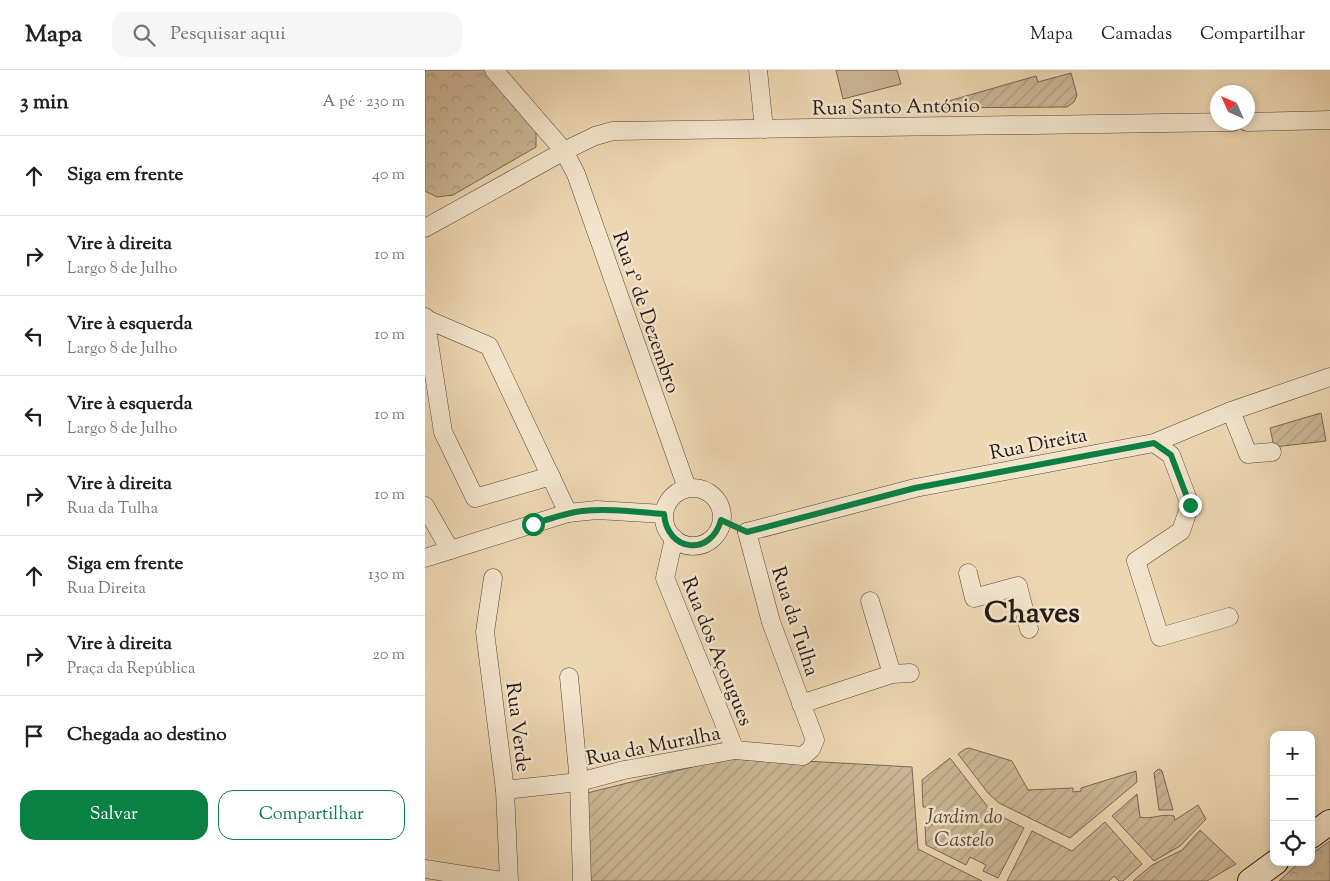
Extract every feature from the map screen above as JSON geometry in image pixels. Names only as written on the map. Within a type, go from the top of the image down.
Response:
[{"type":"street","points":[[758,70],[764,129]]},
{"type":"street","name":"Rua 1º de Dezembro","points":[[496,71],[564,151],[579,183],[687,488]]},
{"type":"street","points":[[1255,122],[1330,120]]},
{"type":"street","name":"Rua Santo António","points":[[425,228],[564,151],[595,136],[623,130],[1210,122]]},
{"type":"street","points":[[426,318],[489,346],[568,513]]},
{"type":"street","points":[[426,318],[443,432],[475,498],[551,476]]},
{"type":"street","name":"Rua Direita","points":[[747,532],[915,488],[1154,443],[1231,411],[1330,377]]},
{"type":"street","points":[[1231,411],[1248,454],[1272,452]]},
{"type":"street","points":[[1154,443],[1171,455],[1190,505],[1181,531],[1136,561],[1160,637],[1229,617]]},
{"type":"street","points":[[687,488],[705,490],[718,502],[721,511],[719,529],[707,542],[699,545],[690,546],[681,543],[668,531],[665,523],[664,514],[671,498],[687,488]]},
{"type":"street","points":[[425,506],[450,550]]},
{"type":"street","points":[[425,558],[568,513],[597,510],[664,514]]},
{"type":"street","points":[[721,520],[747,532]]},
{"type":"street","name":"Rua da Tulha","points":[[747,532],[771,622],[815,740],[811,749]]},
{"type":"street","name":"Rua dos Açougues","points":[[674,538],[665,578],[735,750]]},
{"type":"street","points":[[968,573],[975,598],[1019,586],[1029,628]]},
{"type":"street","name":"Rua Verde","points":[[493,578],[485,632],[505,790],[509,881]]},
{"type":"street","points":[[801,704],[901,674],[870,601]]},
{"type":"street","points":[[569,677],[579,782]]},
{"type":"street","name":"Rua da Muralha","points":[[505,790],[579,782],[624,770],[735,750],[803,756],[811,749]]},
{"type":"street","name":"Rua da Muralha","points":[[579,782],[582,881]]},
{"type":"street","points":[[1315,833],[1330,822]]},
{"type":"street","points":[[1250,881],[1271,866]]},
{"type":"street","points":[[425,869],[502,881]]},
{"type":"green space","points":[[425,70],[485,70],[536,123],[536,147],[453,195],[437,197],[425,191]]},
{"type":"green space","points":[[836,70],[897,70],[901,84],[843,99]]},
{"type":"green space","points":[[1071,73],[1077,95],[1074,102],[1067,107],[924,108],[1036,76],[1038,82]]},
{"type":"green space","points":[[1321,413],[1326,441],[1274,447],[1270,428]]},
{"type":"green space","name":"Jardim do Castelo","points":[[969,748],[1012,761],[1028,790],[1073,788],[1073,792],[1081,791],[1081,788],[1136,771],[1137,782],[1070,838],[999,803],[988,793],[958,754]]},
{"type":"green space","points":[[732,757],[912,767],[918,849],[982,881],[582,881],[579,795]]},
{"type":"green space","name":"Jardim do Castelo","points":[[950,758],[991,811],[1024,828],[998,878],[983,871],[986,865],[970,857],[966,865],[926,845],[925,825],[933,824],[932,807],[923,807],[922,780]]},
{"type":"green space","points":[[1160,769],[1173,810],[1159,810],[1154,773]]},
{"type":"green space","points":[[1137,794],[1140,817],[1148,818],[1170,815],[1174,816],[1175,820],[1198,805],[1206,819],[1180,846],[1154,861],[1112,816]]},
{"type":"green space","name":"Jardim do Castelo","points":[[1105,822],[1142,864],[1123,881],[1119,881],[1114,876],[1109,881],[1007,881],[1032,831],[1072,851]]},
{"type":"green space","points":[[1200,830],[1236,864],[1207,881],[1133,881],[1152,865],[1182,850]]},
{"type":"green space","points":[[1330,841],[1330,881],[1279,881],[1296,866],[1315,866],[1315,851]]},
{"type":"district","name":"Chaves","points":[[1032,612]]},
{"type":"route","points":[[533,524],[568,513],[583,511],[609,510],[664,514],[668,531],[674,538],[690,546],[699,545],[707,542],[714,536],[719,529],[721,520],[747,532],[915,488],[1154,443],[1171,455],[1190,505]]}]
